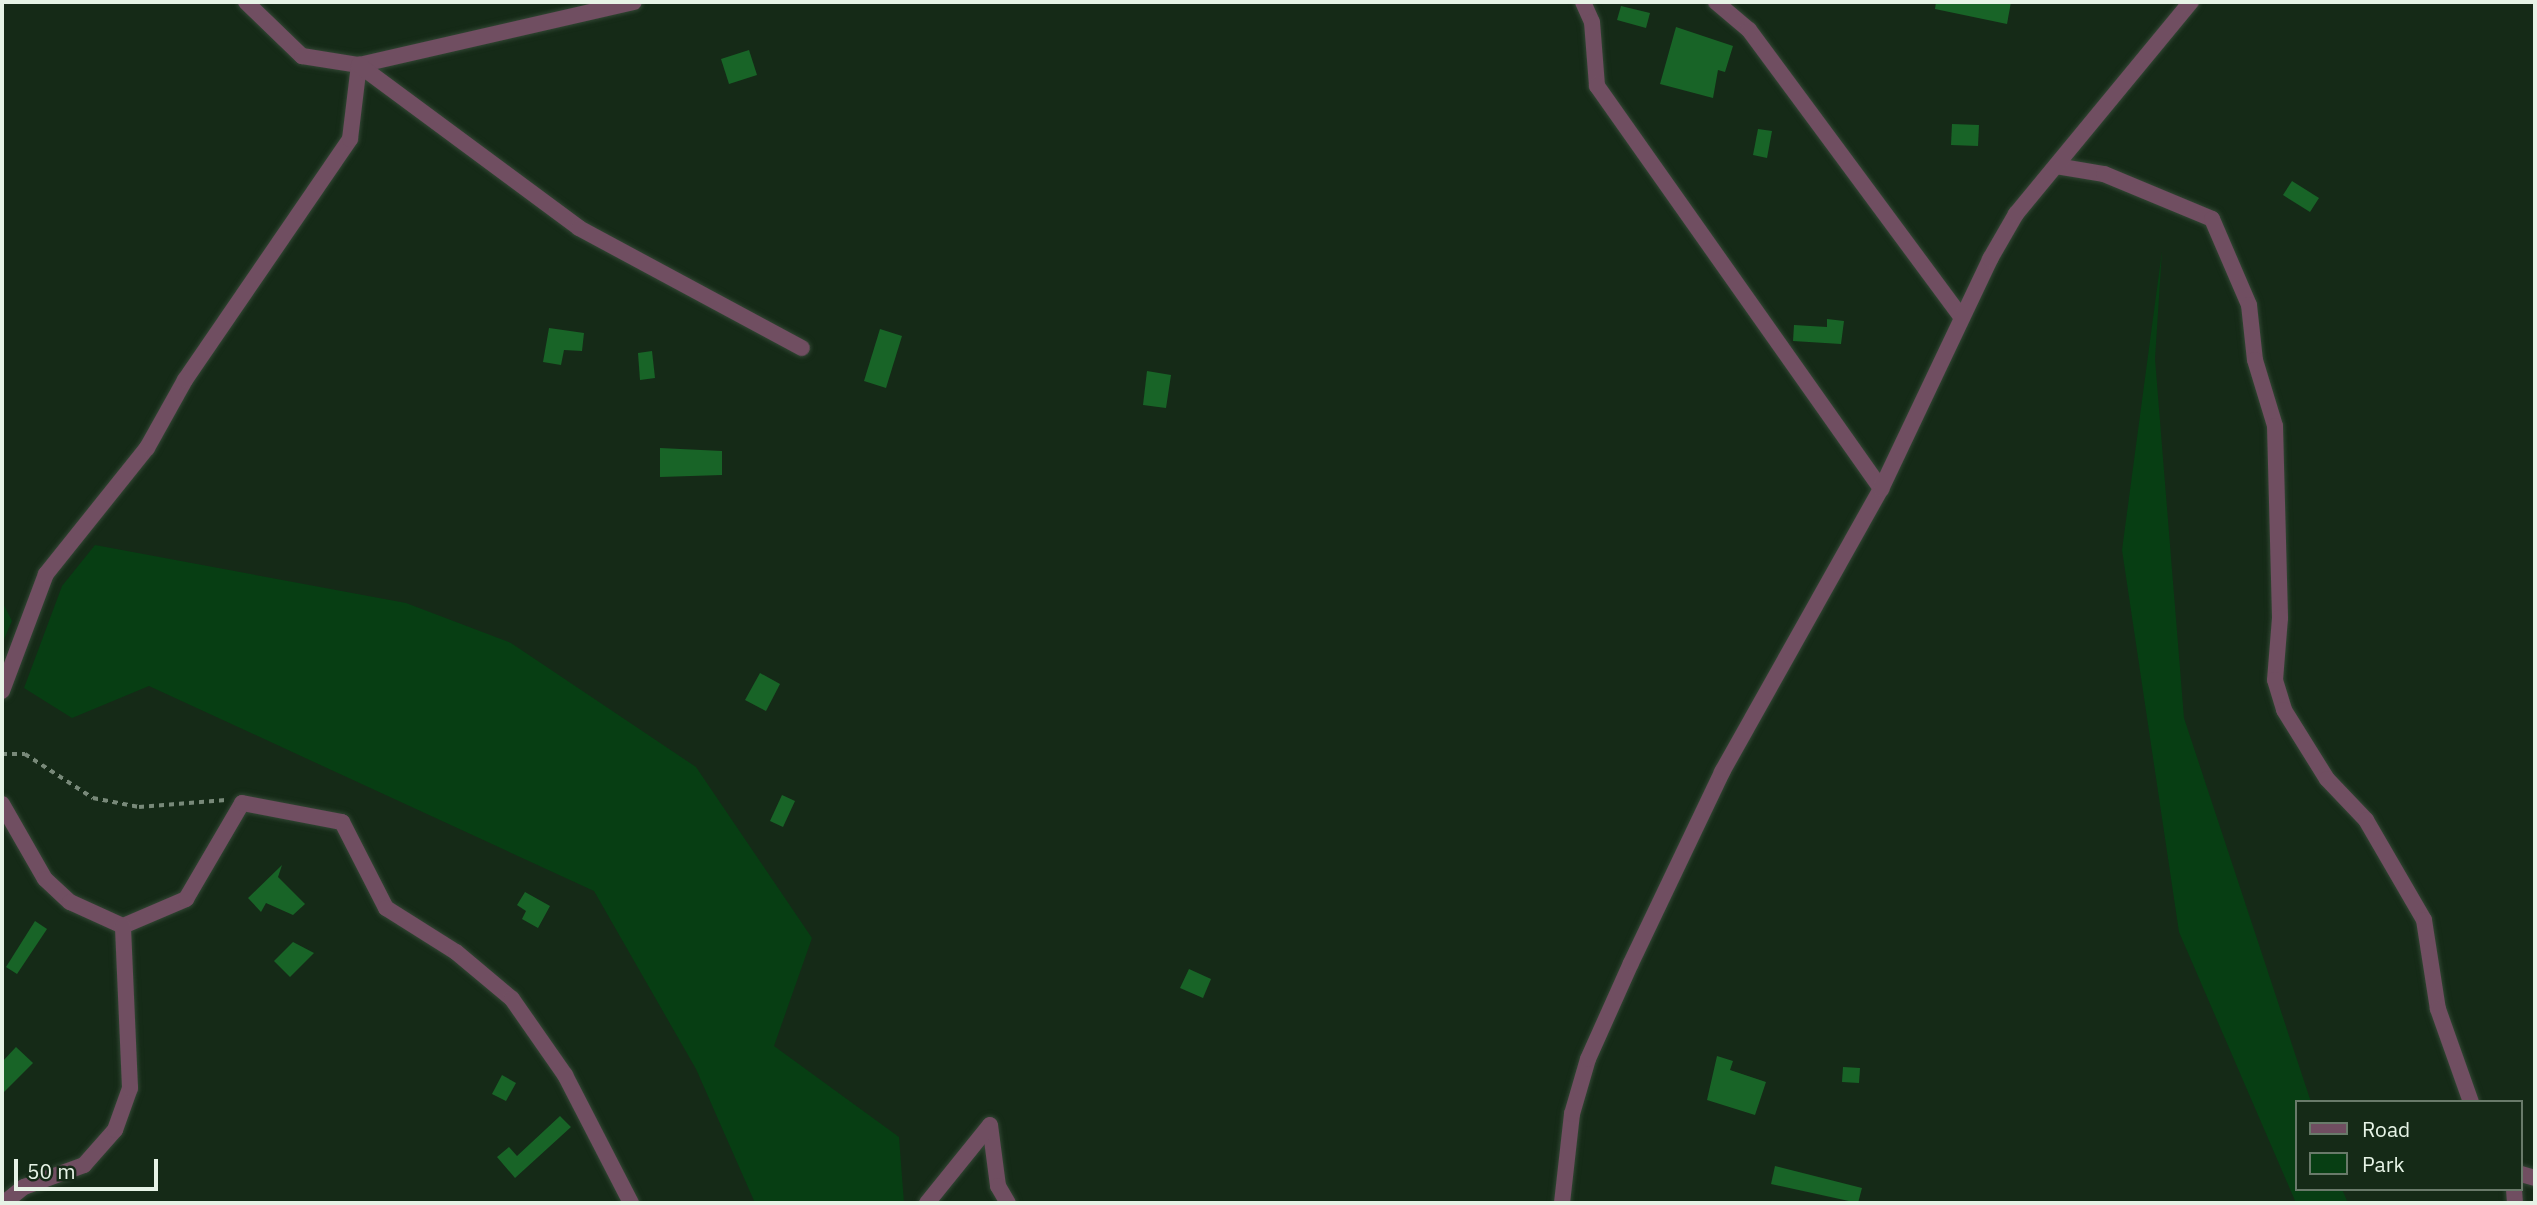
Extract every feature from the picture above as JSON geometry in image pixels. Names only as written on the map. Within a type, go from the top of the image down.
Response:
[{"type":"street","points":[[246,2],[302,56],[359,65],[634,2]]},
{"type":"street","points":[[1583,2],[1592,22],[1597,86],[1881,489]]},
{"type":"street","points":[[1716,2],[1749,30],[1961,317]]},
{"type":"street","points":[[1562,1203],[1572,1114],[1588,1059],[1722,772],[1881,489],[1961,317],[2016,214],[2191,2]]},
{"type":"street","points":[[359,65],[579,228],[802,348]]},
{"type":"street","points":[[2,691],[46,574],[147,448],[185,380],[350,139],[359,65]]},
{"type":"street","points":[[2056,166],[2104,174],[2212,219],[2249,305],[2255,359],[2275,426],[2280,618],[2274,680],[2284,710],[2327,779],[2366,820],[2419,909],[2438,1009],[2470,1100]]},
{"type":"street","points":[[2,804],[45,879],[69,902],[123,926],[186,899],[242,803],[342,822],[386,908],[456,952],[512,999],[565,1074],[631,1203]]},
{"type":"street","points":[[4,1203],[24,1187],[84,1165],[116,1130],[130,1088],[123,926]]},
{"type":"street","points":[[927,1203],[990,1125],[998,1186],[1008,1203]]},
{"type":"path","points":[[2,754],[25,754],[93,798],[139,807],[217,798]]},
{"type":"green space","points":[[2162,251],[2155,359],[2184,718],[2310,1100],[2296,1100],[2296,1191],[2343,1191],[2348,1203],[2296,1203],[2179,932],[2122,550]]},
{"type":"green space","points":[[95,545],[406,603],[511,643],[696,767],[812,938],[774,1046],[899,1137],[904,1203],[755,1203],[696,1069],[594,891],[149,686],[72,718],[24,688],[62,586]]},
{"type":"green space","points":[[2,601],[12,621],[2,644]]},
{"type":"building","points":[[1936,2],[2011,2],[2007,24],[1935,9]]},
{"type":"building","points":[[1621,6],[1650,13],[1646,28],[1617,20]]},
{"type":"building","points":[[1676,27],[1733,46],[1725,72],[1718,70],[1713,98],[1660,84]]},
{"type":"building","points":[[749,50],[757,75],[729,84],[721,59]]},
{"type":"building","points":[[1952,124],[1979,125],[1978,146],[1951,145]]},
{"type":"building","points":[[1758,129],[1772,131],[1767,158],[1753,155]]},
{"type":"building","points":[[2292,181],[2319,198],[2310,212],[2283,195]]},
{"type":"building","points":[[1827,319],[1844,321],[1841,344],[1793,341],[1794,325],[1827,327]]},
{"type":"building","points":[[549,328],[584,333],[582,351],[564,350],[561,365],[543,362]]},
{"type":"building","points":[[880,329],[902,336],[886,388],[864,381]]},
{"type":"building","points":[[652,351],[655,378],[640,380],[638,353]]},
{"type":"building","points":[[1147,371],[1171,375],[1166,408],[1143,405]]},
{"type":"building","points":[[660,448],[722,451],[722,475],[660,477]]},
{"type":"building","points":[[760,673],[780,684],[766,711],[745,700]]},
{"type":"building","points":[[782,795],[795,801],[783,827],[770,821]]},
{"type":"building","points":[[282,865],[278,877],[305,904],[293,915],[266,903],[261,912],[248,898]]},
{"type":"building","points":[[525,892],[550,906],[538,928],[522,919],[526,911],[517,905]]},
{"type":"building","points":[[35,921],[47,929],[17,974],[6,967]]},
{"type":"building","points":[[293,942],[314,953],[290,977],[274,961]]},
{"type":"building","points":[[1189,969],[1211,979],[1203,998],[1180,988]]},
{"type":"building","points":[[16,1047],[33,1063],[2,1094],[2,1062]]},
{"type":"building","points":[[1717,1056],[1733,1061],[1730,1070],[1766,1082],[1755,1115],[1707,1100]]},
{"type":"building","points":[[1843,1067],[1860,1068],[1859,1083],[1842,1082]]},
{"type":"building","points":[[502,1075],[516,1083],[506,1101],[492,1094]]},
{"type":"building","points":[[560,1116],[571,1127],[515,1178],[497,1157],[509,1147],[517,1156]]},
{"type":"building","points":[[1775,1166],[1862,1188],[1858,1203],[1771,1184]]}]
